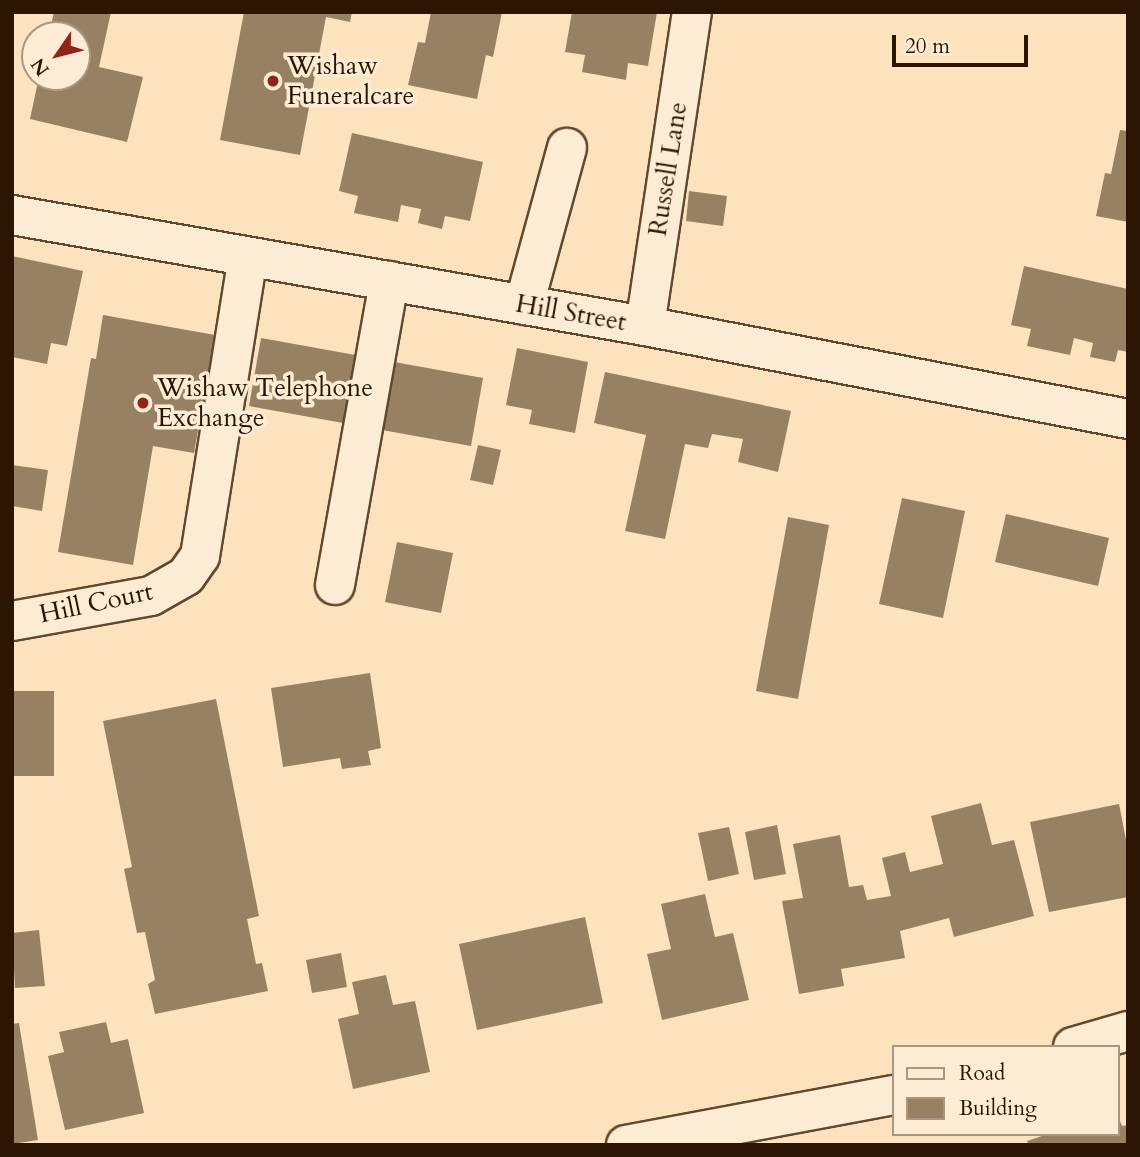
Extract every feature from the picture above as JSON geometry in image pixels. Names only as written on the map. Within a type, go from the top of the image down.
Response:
[{"type":"street","name":"Russell Lane","points":[[645,326],[692,12]]},
{"type":"street","points":[[524,305],[567,148]]},
{"type":"street","name":"Hill Street","points":[[12,215],[645,326],[1128,419]]},
{"type":"street","name":"Hill Court","points":[[12,621],[151,596],[186,576],[200,556],[248,257]]},
{"type":"street","points":[[335,585],[389,281]]},
{"type":"street","points":[[1080,1045],[1128,1031]]},
{"type":"street","points":[[626,1145],[892,1095]]},
{"type":"building","points":[[54,12],[111,12],[99,67],[143,77],[127,142],[30,119],[36,91],[91,91],[91,21],[52,21]]},
{"type":"building","name":"Wishaw Funeralcare","points":[[244,12],[352,12],[350,22],[326,17],[300,155],[220,140]]},
{"type":"building","points":[[431,12],[502,12],[493,57],[486,55],[477,99],[408,85],[418,42],[425,43]]},
{"type":"building","points":[[572,12],[657,12],[648,66],[628,63],[626,80],[582,72],[585,55],[565,52]]},
{"type":"building","points":[[1120,130],[1128,131],[1128,222],[1096,216],[1105,173],[1111,174]]},
{"type":"building","points":[[352,133],[483,162],[470,221],[445,216],[442,229],[418,223],[421,209],[401,205],[398,222],[354,213],[358,196],[339,191]]},
{"type":"building","points":[[689,191],[727,196],[723,226],[686,221]]},
{"type":"building","points":[[12,256],[83,271],[67,346],[51,343],[47,364],[12,357]]},
{"type":"building","points":[[1024,266],[1128,289],[1128,352],[1118,350],[1115,362],[1090,357],[1093,343],[1074,338],[1070,355],[1027,346],[1031,329],[1011,325]]},
{"type":"building","name":"Wishaw Telephone Exchange","points":[[103,315],[215,335],[194,453],[153,446],[133,565],[58,552],[91,358],[96,359]]},
{"type":"building","points":[[261,338],[483,378],[471,446],[249,406]]},
{"type":"building","points":[[517,348],[588,362],[575,433],[529,424],[532,410],[506,405]]},
{"type":"building","points":[[605,372],[791,411],[778,472],[738,462],[743,439],[712,434],[708,448],[685,444],[665,539],[625,531],[646,435],[594,423]]},
{"type":"building","points":[[478,445],[501,450],[493,485],[470,480]]},
{"type":"building","points":[[12,465],[48,470],[42,511],[12,506]]},
{"type":"building","points":[[902,498],[965,511],[943,618],[879,604]]},
{"type":"building","points":[[1006,514],[1109,538],[1098,586],[995,562]]},
{"type":"building","points":[[788,517],[829,525],[798,699],[756,691]]},
{"type":"building","points":[[397,542],[453,553],[441,613],[385,602]]},
{"type":"building","points":[[370,673],[381,748],[368,751],[371,765],[342,769],[340,758],[283,767],[271,688]]},
{"type":"building","points":[[12,691],[54,691],[54,776],[12,776]]},
{"type":"building","points":[[216,699],[259,916],[247,919],[256,964],[262,963],[268,991],[155,1014],[148,984],[155,980],[145,932],[137,933],[124,869],[132,867],[103,721]]},
{"type":"building","points":[[981,803],[992,845],[1014,840],[1034,916],[954,937],[949,918],[900,931],[905,958],[841,969],[844,986],[799,994],[782,901],[803,898],[793,844],[840,835],[849,887],[863,885],[867,900],[891,896],[882,858],[905,852],[910,872],[943,864],[931,816]]},
{"type":"building","points":[[1119,804],[1128,850],[1128,897],[1049,912],[1030,822]]},
{"type":"building","points":[[777,825],[786,874],[754,880],[745,832]]},
{"type":"building","points":[[729,827],[739,874],[708,881],[698,833]]},
{"type":"building","points":[[705,894],[715,937],[733,933],[749,1000],[662,1020],[647,954],[671,949],[661,904]]},
{"type":"building","points":[[585,917],[603,1003],[477,1030],[459,944]]},
{"type":"building","points":[[39,930],[45,986],[15,988],[12,933]]},
{"type":"building","points":[[341,953],[347,987],[312,993],[306,960]]},
{"type":"building","points":[[386,975],[393,1005],[415,1001],[430,1072],[353,1089],[338,1019],[359,1014],[352,982]]},
{"type":"building","points":[[106,1022],[111,1043],[128,1039],[144,1113],[65,1130],[48,1056],[64,1052],[59,1032]]},
{"type":"building","points":[[19,1023],[38,1140],[12,1144],[12,1024]]},
{"type":"building","points":[[1119,1119],[1122,1126],[1128,1125],[1128,1145],[1029,1145],[1027,1141],[1042,1136],[1119,1136]]},
{"type":"place","name":"Wishaw Funeralcare","points":[[273,81]]},
{"type":"place","name":"Wishaw Telephone Exchange","points":[[143,403]]}]
